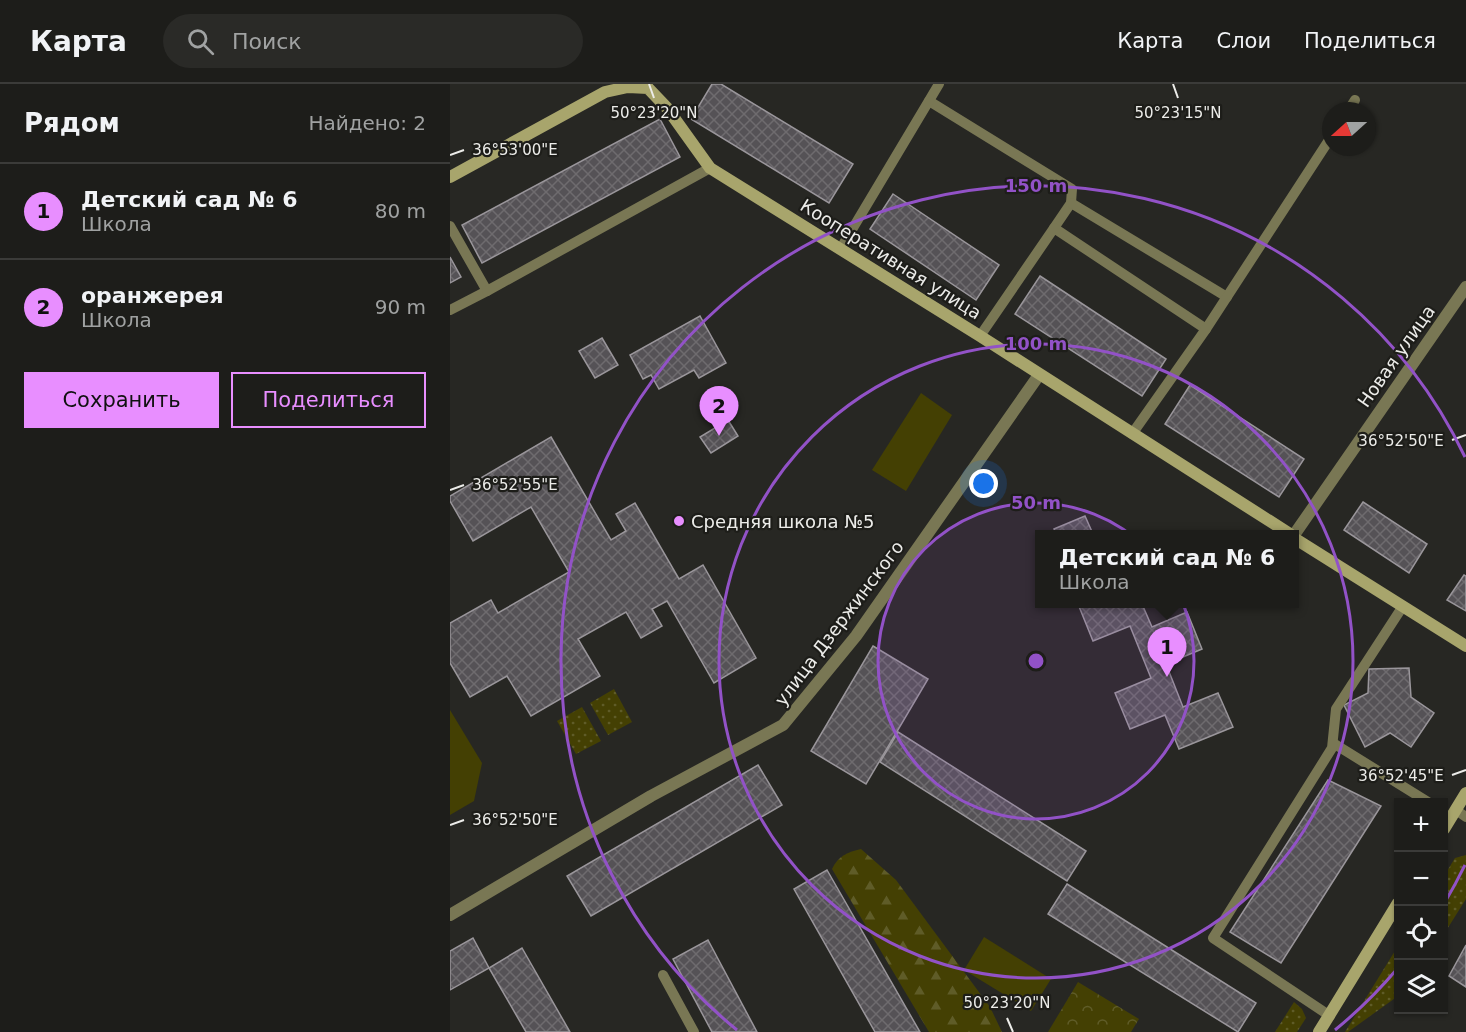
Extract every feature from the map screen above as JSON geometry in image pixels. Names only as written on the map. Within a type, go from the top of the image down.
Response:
[{"type":"street","name":"Кооперативная улица","points":[[450,177],[605,92],[628,87],[648,88],[667,108],[710,168],[980,336],[1284,530]]},
{"type":"street","name":"Новая улица","points":[[1298,530],[1466,287]]},
{"type":"street","name":"улица Дзержинского","points":[[450,915],[651,796],[783,725],[856,636],[1039,375]]},
{"type":"street","points":[[1299,539],[1466,646]]},
{"type":"street","points":[[1454,814],[1466,794]]},
{"type":"street","points":[[1319,1032],[1396,906]]},
{"type":"lane","points":[[841,249],[939,84]]},
{"type":"lane","points":[[929,101],[1072,189],[1071,202],[980,336]]},
{"type":"lane","points":[[1132,434],[1206,329],[1322,151]]},
{"type":"lane","points":[[450,310],[710,168]]},
{"type":"lane","points":[[1071,202],[1227,297]]},
{"type":"lane","points":[[450,226],[487,291]]},
{"type":"lane","points":[[1054,228],[1206,329]]},
{"type":"lane","points":[[1330,1016],[1213,938],[1323,765],[1332,748],[1336,709],[1403,606]]},
{"type":"lane","points":[[1333,742],[1422,798]]},
{"type":"lane","points":[[663,975],[694,1032]]},
{"type":"green space","points":[[921,393],[952,415],[906,491],[872,470]]},
{"type":"green space","points":[[614,689],[632,722],[608,735],[590,703]]},
{"type":"green space","points":[[582,707],[601,741],[576,754],[557,721]]},
{"type":"green space","points":[[450,710],[482,763],[474,801],[450,815]]},
{"type":"green space","points":[[861,849],[896,880],[990,1007],[1002,1032],[929,1032],[832,869],[844,855]]},
{"type":"green space","points":[[1466,855],[1466,899],[1448,928],[1448,869],[1455,858]]},
{"type":"green space","points":[[984,937],[1051,979],[1031,1011],[964,970]]},
{"type":"green space","points":[[1394,952],[1394,999],[1345,1032]]},
{"type":"green space","points":[[1078,982],[1139,1019],[1131,1032],[1048,1032]]},
{"type":"green space","points":[[1294,1002],[1302,1009],[1306,1018],[1297,1032],[1275,1032]]},
{"type":"building","points":[[712,84],[721,84],[853,164],[829,203],[691,119]]},
{"type":"building","points":[[660,119],[680,157],[482,263],[462,225]]},
{"type":"building","points":[[893,194],[999,265],[976,300],[870,229]]},
{"type":"building","points":[[450,257],[461,277],[450,283]]},
{"type":"building","points":[[1040,276],[1166,359],[1142,396],[1015,314]]},
{"type":"building","points":[[700,316],[726,363],[699,378],[694,370],[659,389],[651,375],[643,379],[630,355]]},
{"type":"building","points":[[602,338],[618,365],[595,378],[579,351]]},
{"type":"building","points":[[1190,385],[1304,459],[1279,497],[1165,424]]},
{"type":"building","points":[[728,420],[738,436],[711,453],[700,437]]},
{"type":"building","points":[[551,437],[611,540],[626,531],[616,514],[635,503],[679,579],[703,565],[756,658],[714,683],[667,601],[652,609],[662,626],[641,638],[626,612],[578,639],[600,676],[531,716],[507,676],[470,697],[450,663],[450,623],[491,600],[498,613],[569,572],[531,507],[473,541],[450,501],[450,496]]},
{"type":"building","points":[[1363,502],[1427,544],[1409,573],[1344,530]]},
{"type":"building","points":[[1085,516],[1091,530],[1054,530]]},
{"type":"building","points":[[1464,575],[1466,576],[1466,611],[1447,600]]},
{"type":"building","points":[[1080,608],[1144,608],[1152,627],[1187,612],[1202,649],[1166,664],[1183,707],[1218,693],[1233,727],[1179,749],[1165,715],[1130,729],[1115,693],[1151,678],[1130,626],[1093,641]]},
{"type":"building","points":[[873,646],[928,679],[866,784],[811,751]]},
{"type":"building","points":[[1409,668],[1411,697],[1434,713],[1411,747],[1390,733],[1365,747],[1344,705],[1368,693],[1369,669]]},
{"type":"building","points":[[898,732],[1086,851],[1067,881],[880,762]]},
{"type":"building","points":[[758,765],[782,805],[591,916],[567,876]]},
{"type":"building","points":[[1328,780],[1381,806],[1281,963],[1230,932]]},
{"type":"building","points":[[827,870],[920,1032],[875,1032],[794,889]]},
{"type":"building","points":[[1067,884],[1256,1003],[1238,1032],[1048,914]]},
{"type":"building","points":[[473,938],[489,968],[450,990],[450,951]]},
{"type":"building","points":[[708,940],[757,1032],[712,1032],[673,959]]},
{"type":"building","points":[[1466,945],[1466,987],[1449,976]]},
{"type":"building","points":[[522,948],[570,1032],[526,1032],[489,968]]},
{"type":"place","name":"оранжерея","points":[[719,436]]},
{"type":"place","name":"Средняя школа №5","points":[[679,521]]},
{"type":"place","name":"Детский сад № 6","points":[[1167,677]]}]
